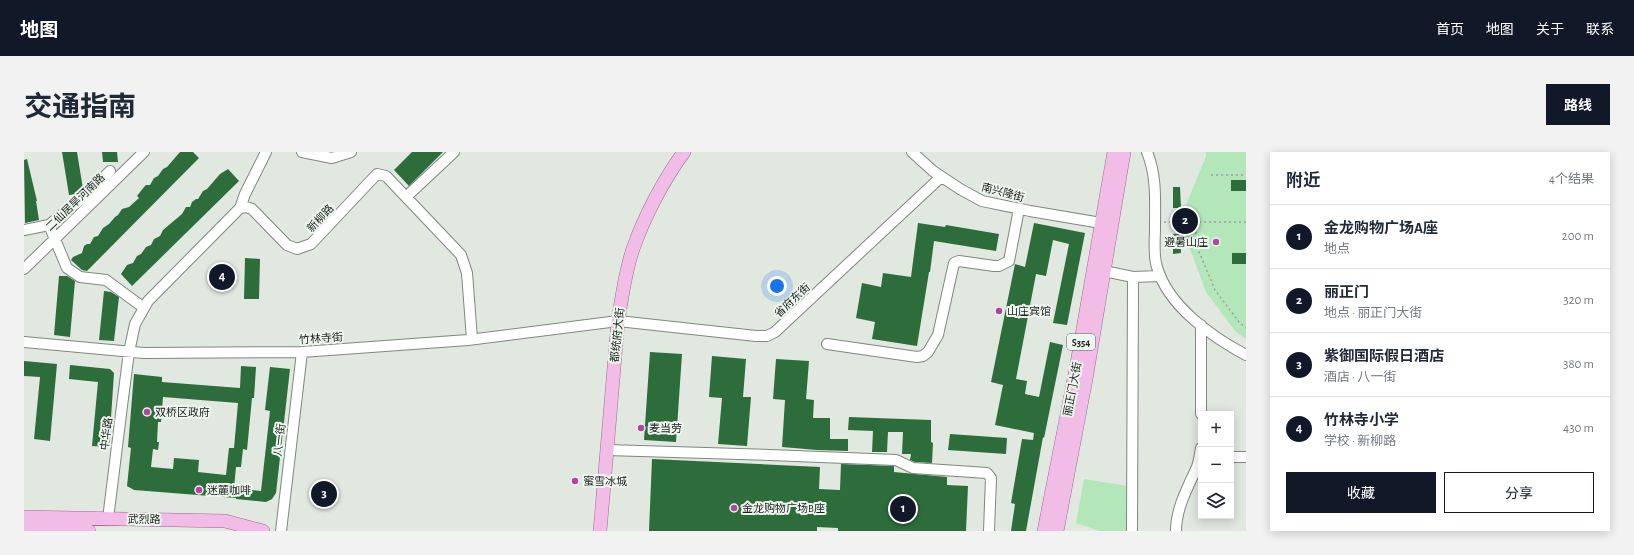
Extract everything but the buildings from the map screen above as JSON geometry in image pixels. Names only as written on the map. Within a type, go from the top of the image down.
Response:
[{"type":"main road","name":"都统府大街","points":[[600,531],[618,321],[623,289],[633,249],[647,216],[684,152]]},
{"type":"main road","name":"丽正门大街","points":[[1044,531],[1076,370],[1114,152]]},
{"type":"main road","name":"丽正门大街","points":[[1057,531],[1086,380],[1124,152]]},
{"type":"main road","name":"武烈路","points":[[24,517],[224,521],[264,531]]},
{"type":"main road","points":[[24,530],[89,531]]},
{"type":"street","name":"二仙居旱河南路","points":[[24,269],[54,238],[144,152]]},
{"type":"street","points":[[129,352],[136,324],[148,301],[240,208],[245,194],[266,152]]},
{"type":"street","points":[[302,152],[332,158],[351,152]]},
{"type":"street","points":[[406,197],[454,152]]},
{"type":"street","name":"南兴隆街","points":[[912,152],[941,176],[960,189],[982,201],[1101,223]]},
{"type":"street","points":[[1147,152],[1154,179],[1155,255],[1160,276],[1166,288],[1180,307],[1228,346],[1246,355]]},
{"type":"street","points":[[24,230],[49,224],[85,196],[110,172]]},
{"type":"street","name":"新柳路","points":[[240,208],[246,207],[252,209],[287,245],[297,249],[311,244],[378,174],[386,176],[461,255],[467,273],[472,339]]},
{"type":"street","name":"省府东街","points":[[618,321],[767,336],[775,332],[941,176]]},
{"type":"street","points":[[827,344],[917,357],[923,356],[928,352],[938,335],[954,263],[959,261],[999,266],[1010,261],[1020,209]]},
{"type":"street","points":[[49,224],[68,268],[80,277],[106,280],[144,308]]},
{"type":"street","points":[[1104,271],[1133,277],[1160,276]]},
{"type":"street","points":[[1132,531],[1133,277]]},
{"type":"street","name":"竹林寺街","points":[[24,342],[144,353],[302,352],[472,339],[618,321]]},
{"type":"street","points":[[1201,325],[1201,411]]},
{"type":"street","name":"中华路","points":[[108,519],[129,352]]},
{"type":"street","name":"八一街","points":[[281,531],[302,352]]},
{"type":"street","points":[[607,450],[770,454],[896,460],[913,468],[987,473],[991,478],[989,531]]},
{"type":"street","points":[[1234,457],[1246,457]]},
{"type":"street","points":[[1176,531],[1177,513],[1190,479],[1198,466]]},
{"type":"path","points":[[1211,174],[1246,175]]},
{"type":"path","points":[[1155,222],[1246,222]]},
{"type":"path","points":[[1195,222],[1197,247],[1215,290],[1239,322],[1246,328]]},
{"type":"green space","name":"避暑山庄","points":[[1206,152],[1246,152],[1246,339],[1235,331],[1206,292],[1184,233],[1181,233],[1180,210],[1184,210],[1206,156]]},
{"type":"green space","points":[[1084,479],[1128,486],[1127,531],[1100,531],[1076,523]]},
{"type":"place","name":"丽正门","points":[[1185,221]]},
{"type":"place","name":"避暑山庄","points":[[1216,242]]},
{"type":"place","name":"竹林寺小学","points":[[222,277]]},
{"type":"place","name":"山庄宾馆","points":[[999,311]]},
{"type":"place","name":"双桥区政府","points":[[147,412]]},
{"type":"place","name":"麦当劳","points":[[641,428]]},
{"type":"place","name":"蜜雪冰城","points":[[575,481]]},
{"type":"place","name":"迷麓咖啡","points":[[199,490]]},
{"type":"place","name":"紫御国际假日酒店","points":[[324,494]]},
{"type":"place","name":"金龙购物广场B座","points":[[734,508]]},
{"type":"place","name":"金龙购物广场A座","points":[[903,509]]}]
